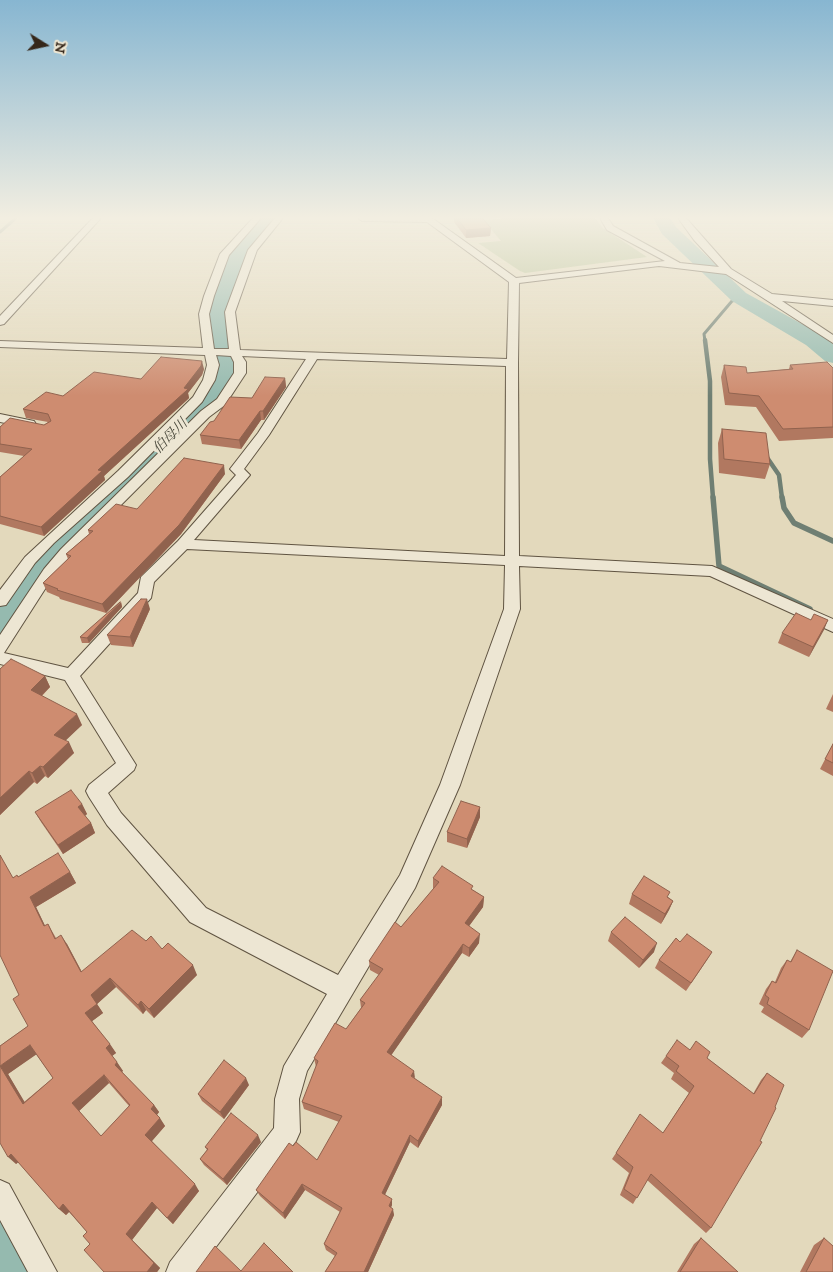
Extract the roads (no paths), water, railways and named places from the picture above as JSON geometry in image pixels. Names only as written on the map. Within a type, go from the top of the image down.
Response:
[{"type":"street","points":[[0,322],[42,277]]},
{"type":"street","points":[[0,602],[30,560],[49,540],[82,512],[198,399],[209,380],[213,365],[204,314],[216,277]]},
{"type":"street","points":[[0,648],[49,572],[205,414],[221,402],[240,373],[240,362],[232,352],[230,312],[244,277]]},
{"type":"street","points":[[509,277],[514,281],[543,277]]},
{"type":"street","points":[[735,277],[769,297],[833,340]]},
{"type":"street","points":[[180,1272],[287,1132],[287,1099],[296,1066],[408,881],[450,785],[512,609],[514,281]]},
{"type":"street","points":[[769,297],[833,303]]},
{"type":"street","points":[[0,344],[512,364]]},
{"type":"street","points":[[71,675],[146,594],[146,581],[183,544],[243,475],[237,469],[264,434],[313,356]]},
{"type":"street","points":[[0,418],[47,428]]},
{"type":"street","points":[[144,452],[164,456]]},
{"type":"street","points":[[183,544],[712,571],[833,626]]},
{"type":"street","points":[[0,658],[71,675],[127,765],[96,791],[120,826],[198,915],[342,990]]},
{"type":"street","points":[[0,1194],[42,1272]]},
{"type":"waterway","name":"伯母川","points":[[0,624],[35,571],[209,399],[218,386],[223,374],[215,319],[230,277]]},
{"type":"waterway","points":[[718,277],[739,297],[814,340],[833,356]]},
{"type":"waterway","points":[[705,341],[704,334],[732,301],[742,298]]},
{"type":"waterway","points":[[705,340],[710,381],[710,459],[713,498]]},
{"type":"waterway","points":[[766,456],[779,475],[782,498]]},
{"type":"waterway","points":[[713,497],[719,566],[810,609]]},
{"type":"waterway","points":[[782,497],[784,508],[794,523],[833,541]]},
{"type":"waterway","name":"伯母川","points":[[0,1242],[16,1272]]}]
